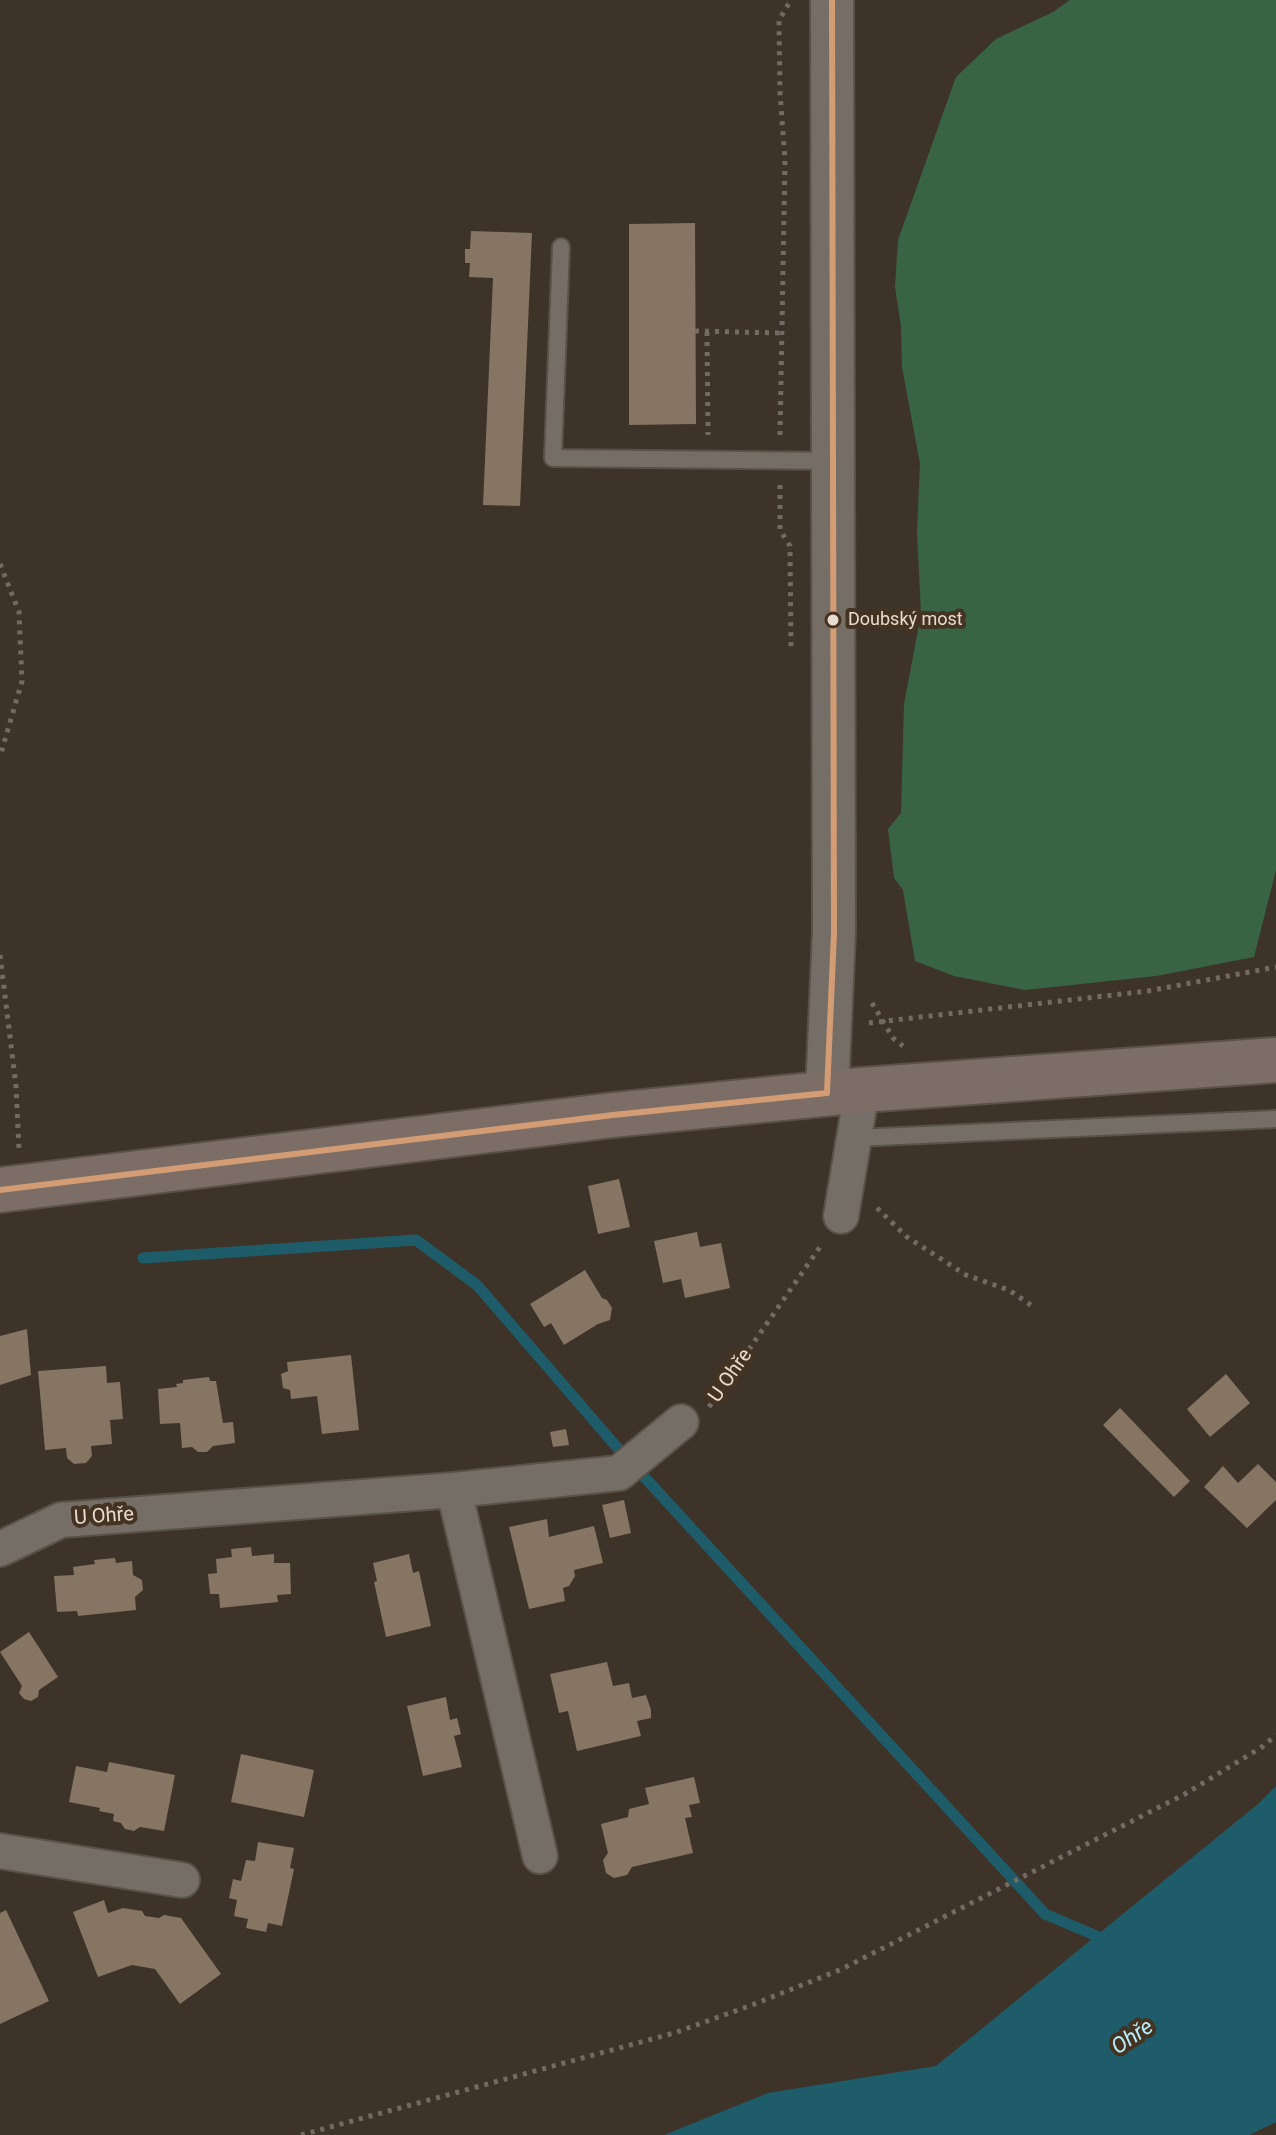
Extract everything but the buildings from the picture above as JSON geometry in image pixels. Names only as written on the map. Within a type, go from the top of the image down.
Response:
[{"type":"main road","points":[[11,1188],[613,1115],[844,1092],[1276,1060]]},
{"type":"street","points":[[832,0],[834,932],[844,1092],[855,1138],[841,1216]]},
{"type":"street","name":"U Ohře","points":[[0,1549],[61,1520],[454,1490],[629,1465],[681,1422]]},
{"type":"street","points":[[454,1490],[540,1856]]},
{"type":"street","points":[[0,1851],[182,1880]]},
{"type":"lane","points":[[561,247],[553,458],[835,461]]},
{"type":"lane","points":[[855,1138],[1276,1119]]},
{"type":"path","points":[[695,331],[782,333]]},
{"type":"path","points":[[707,332],[708,460]]},
{"type":"path","points":[[0,564],[19,612],[22,681],[0,757]]},
{"type":"path","points":[[0,955],[16,1086],[11,1188]]},
{"type":"path","points":[[881,1021],[1148,991],[1276,967]]},
{"type":"path","points":[[847,1180],[907,1237],[966,1275],[1009,1290],[1035,1308]]},
{"type":"path","name":"U Ohře","points":[[681,1422],[688,1425],[701,1419],[841,1216]]},
{"type":"path","points":[[301,2135],[687,2028],[842,1969],[1185,1794],[1262,1747],[1276,1735]]},
{"type":"green space","points":[[1070,0],[1276,0],[1276,870],[1254,957],[1156,976],[1025,990],[954,976],[915,961],[903,890],[894,878],[888,829],[901,813],[904,704],[921,614],[917,532],[920,464],[902,367],[901,327],[895,287],[898,240],[956,77],[996,39],[1053,12]]},
{"type":"water","name":"Ohře","points":[[1276,1786],[1276,2122],[1249,2135],[664,2135],[768,2093],[936,2066],[1258,1804]]},
{"type":"waterway","points":[[143,1258],[416,1240],[477,1285],[615,1445],[1045,1914],[1106,1940]]},
{"type":"transit line","points":[[827,1093],[834,932],[832,0]]},
{"type":"transit line","points":[[0,1190],[613,1115],[827,1093]]},
{"type":"place","name":"Doubský most","points":[[833,620]]}]
